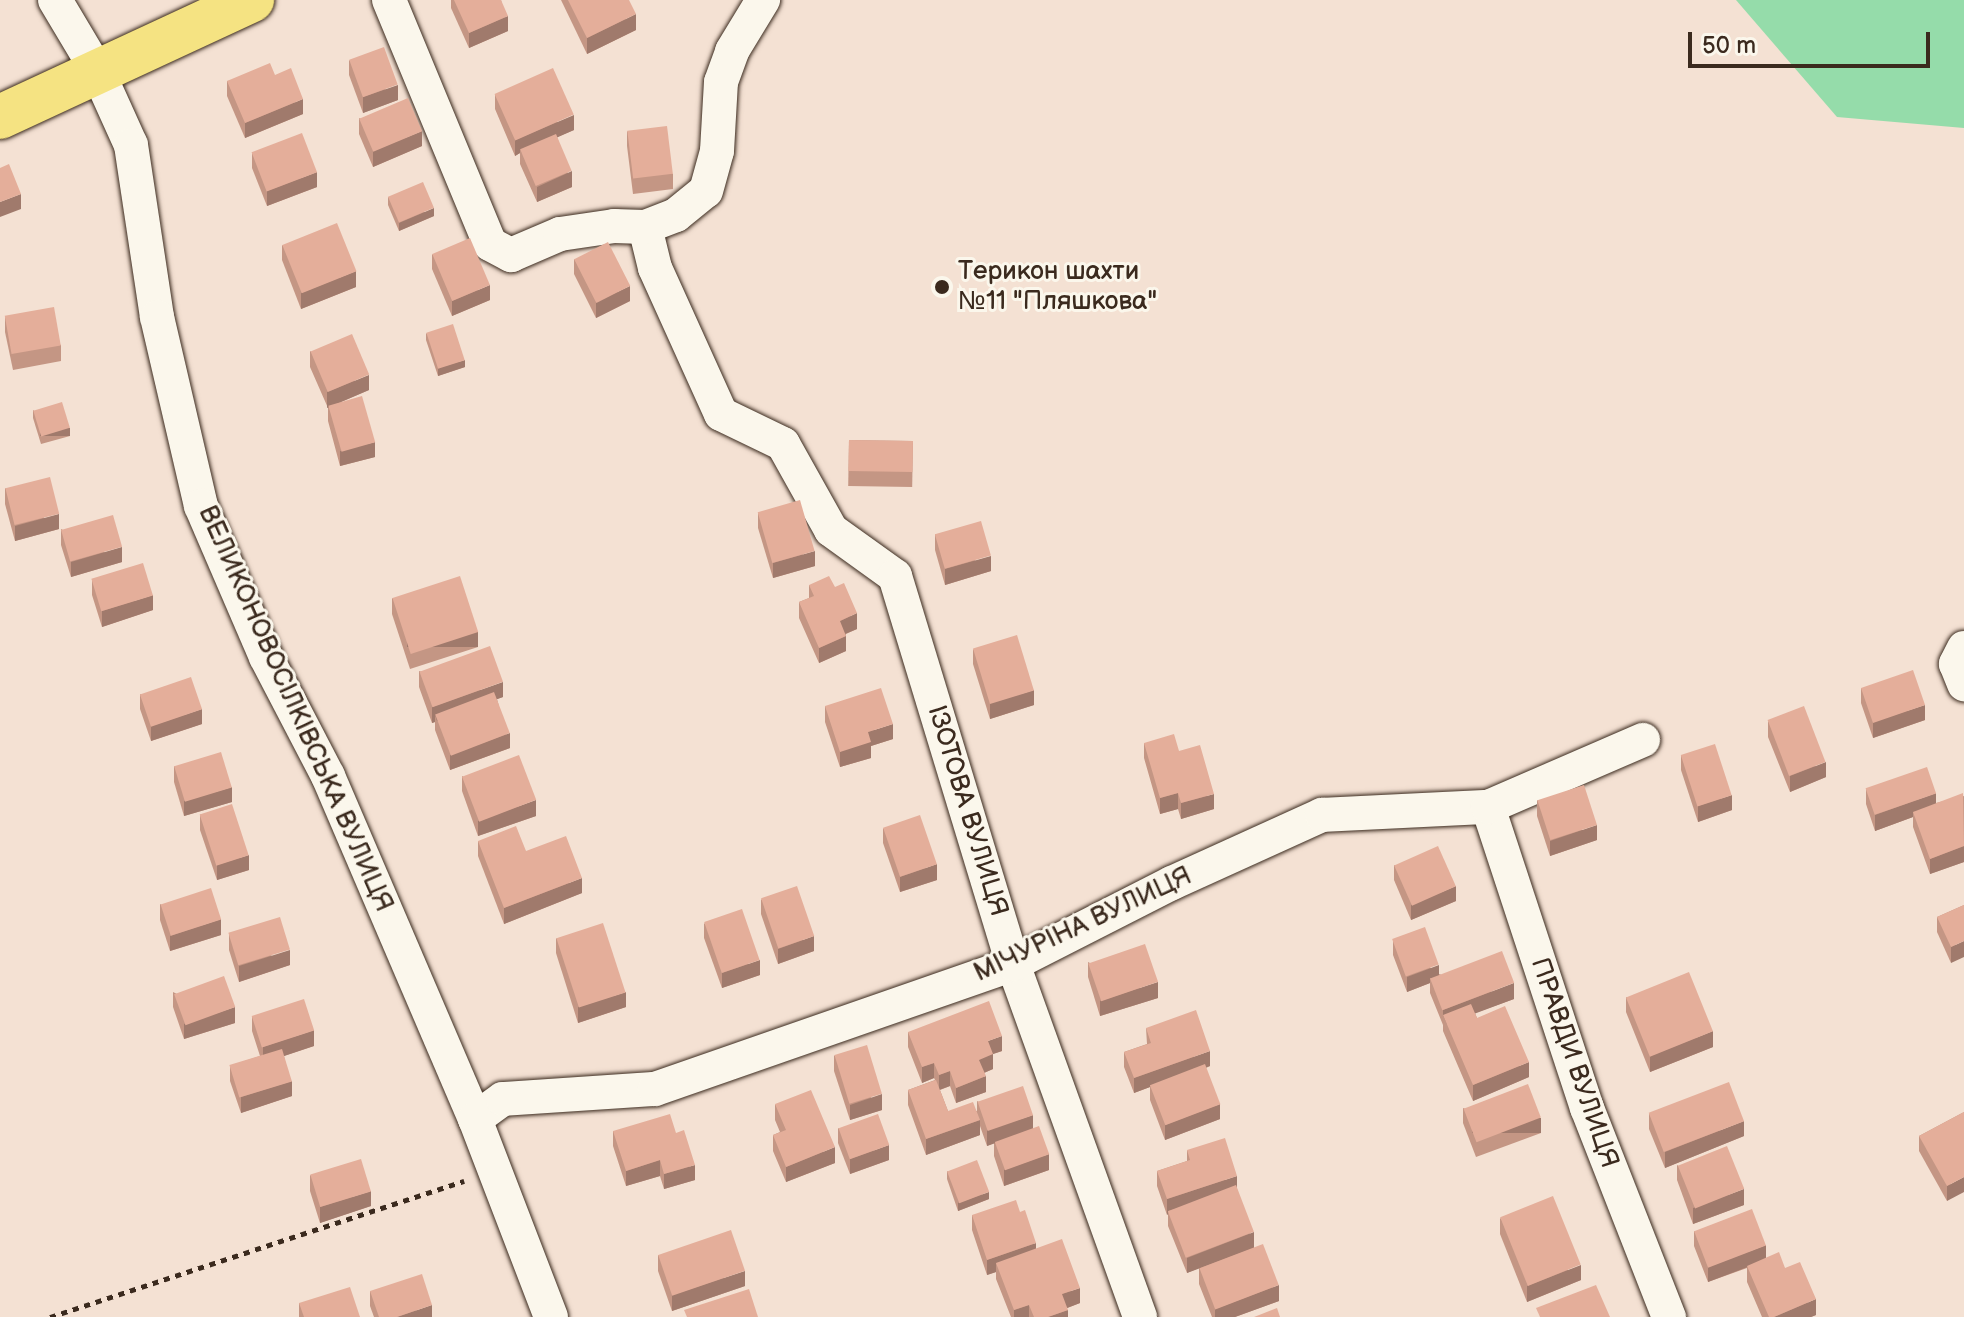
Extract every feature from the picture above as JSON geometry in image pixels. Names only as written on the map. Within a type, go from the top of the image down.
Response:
[{"type":"main road","points":[[0,117],[252,0]]},
{"type":"street","name":"ВЕЛИКОНОВОСІЛКІВСЬКА ВУЛИЦЯ","points":[[55,0],[98,72],[131,145],[157,317],[201,506],[266,657],[328,776],[475,1119],[551,1317]]},
{"type":"street","points":[[389,0],[490,244],[511,255],[560,234],[614,226],[645,227],[676,215],[706,191],[717,151],[721,82],[732,51],[763,0]]},
{"type":"street","name":"ІЗОТОВА ВУЛИЦЯ","points":[[645,227],[655,268],[721,414],[783,444],[831,530],[895,576],[1013,964],[1140,1317]]},
{"type":"street","points":[[1964,648],[1956,664],[1964,684]]},
{"type":"street","name":"МІЧУРІНА ВУЛИЦЯ","points":[[475,1119],[503,1099],[655,1089],[1013,964],[1172,883],[1322,815],[1488,807],[1643,740]]},
{"type":"street","name":"ПРАВДИ ВУЛИЦЯ","points":[[1488,807],[1587,1108],[1669,1317]]},
{"type":"path","points":[[50,1317],[495,1171]]},
{"type":"green space","points":[[1736,0],[1964,0],[1964,128],[1837,117]]},
{"type":"building","points":[[454,0],[501,0],[508,16],[469,33]]},
{"type":"building","points":[[568,0],[629,0],[636,14],[587,38]]},
{"type":"building","points":[[384,47],[398,85],[363,97],[349,60]]},
{"type":"building","points":[[270,63],[275,75],[291,68],[303,99],[245,123],[227,81]]},
{"type":"building","points":[[553,68],[574,115],[515,141],[495,94]]},
{"type":"building","points":[[408,98],[422,131],[373,152],[359,119]]},
{"type":"building","points":[[667,126],[673,174],[633,179],[627,131]]},
{"type":"building","points":[[302,133],[317,172],[267,192],[252,152]]},
{"type":"building","points":[[556,134],[572,171],[536,186],[520,149]]},
{"type":"building","points":[[9,164],[21,194],[0,202],[0,168]]},
{"type":"building","points":[[423,182],[434,208],[399,223],[388,197]]},
{"type":"building","points":[[337,223],[356,271],[302,293],[282,245]]},
{"type":"building","points":[[470,238],[490,285],[452,301],[432,254]]},
{"type":"building","points":[[608,242],[630,286],[596,303],[574,259]]},
{"type":"building","points":[[54,307],[61,345],[12,354],[5,316]]},
{"type":"building","points":[[453,324],[465,360],[438,369],[426,333]]},
{"type":"building","points":[[352,334],[369,375],[328,392],[311,352]]},
{"type":"building","points":[[362,396],[375,442],[342,452],[328,406]]},
{"type":"building","points":[[62,402],[70,428],[41,437],[33,411]]},
{"type":"building","points":[[849,440],[913,441],[912,472],[848,471]]},
{"type":"building","points":[[50,477],[59,514],[15,525],[5,488]]},
{"type":"building","points":[[800,500],[815,551],[772,563],[758,512]]},
{"type":"building","points":[[113,515],[122,547],[70,562],[61,530]]},
{"type":"building","points":[[981,521],[991,556],[945,569],[935,534]]},
{"type":"building","points":[[143,563],[153,596],[101,611],[91,579]]},
{"type":"building","points":[[460,576],[478,632],[411,654],[392,598]]},
{"type":"building","points":[[829,576],[835,587],[844,583],[857,613],[840,621],[846,636],[819,648],[799,602],[814,596],[809,585]]},
{"type":"building","points":[[1017,635],[1034,690],[990,704],[973,648]]},
{"type":"building","points":[[490,646],[503,682],[433,707],[420,672]]},
{"type":"building","points":[[1913,670],[1925,705],[1873,723],[1861,688]]},
{"type":"building","points":[[191,677],[202,709],[151,727],[140,695]]},
{"type":"building","points":[[881,688],[893,724],[868,732],[871,742],[840,752],[825,706]]},
{"type":"building","points":[[494,692],[510,733],[451,756],[435,715]]},
{"type":"building","points":[[1804,706],[1826,762],[1789,776],[1768,720]]},
{"type":"building","points":[[1174,734],[1179,751],[1200,745],[1214,794],[1181,803],[1178,793],[1160,798],[1144,743]]},
{"type":"building","points":[[1715,744],[1732,795],[1697,806],[1681,755]]},
{"type":"building","points":[[221,752],[232,787],[185,802],[174,766]]},
{"type":"building","points":[[519,755],[536,800],[479,822],[462,777]]},
{"type":"building","points":[[1927,767],[1936,793],[1875,815],[1866,788]]},
{"type":"building","points":[[1584,785],[1597,825],[1550,840],[1537,800]]},
{"type":"building","points":[[1963,793],[1964,846],[1930,859],[1913,812]]},
{"type":"building","points":[[232,804],[249,855],[216,866],[200,815]]},
{"type":"building","points":[[920,815],[937,864],[900,877],[883,828]]},
{"type":"building","points":[[516,826],[526,851],[566,836],[582,878],[504,908],[478,841]]},
{"type":"building","points":[[1438,846],[1456,886],[1412,906],[1394,866]]},
{"type":"building","points":[[797,886],[814,936],[778,948],[761,898]]},
{"type":"building","points":[[211,888],[221,919],[171,936],[161,904]]},
{"type":"building","points":[[1964,905],[1964,941],[1951,947],[1937,917]]},
{"type":"building","points":[[742,909],[760,960],[722,973],[704,922]]},
{"type":"building","points":[[280,917],[290,950],[238,965],[228,933]]},
{"type":"building","points":[[603,923],[626,992],[579,1008],[556,938]]},
{"type":"building","points":[[1425,927],[1439,965],[1406,977],[1392,939]]},
{"type":"building","points":[[1145,944],[1158,982],[1101,1001],[1088,964]]},
{"type":"building","points":[[1502,951],[1514,983],[1442,1010],[1430,979]]},
{"type":"building","points":[[1689,972],[1713,1031],[1650,1057],[1626,997]]},
{"type":"building","points":[[224,976],[235,1007],[185,1025],[174,994]]},
{"type":"building","points":[[304,999],[314,1030],[262,1047],[252,1016]]},
{"type":"building","points":[[989,1001],[1002,1036],[988,1041],[993,1054],[979,1060],[986,1076],[956,1088],[950,1071],[939,1075],[934,1063],[922,1067],[908,1032]]},
{"type":"building","points":[[1471,1004],[1477,1018],[1505,1006],[1529,1062],[1473,1085],[1443,1015]]},
{"type":"building","points":[[1196,1010],[1210,1051],[1134,1078],[1124,1052],[1151,1043],[1146,1028]]},
{"type":"building","points":[[867,1045],[882,1094],[849,1104],[834,1055]]},
{"type":"building","points":[[282,1049],[292,1082],[239,1098],[229,1065]]},
{"type":"building","points":[[1205,1064],[1220,1104],[1165,1125],[1150,1085]]},
{"type":"building","points":[[936,1080],[948,1111],[973,1102],[980,1120],[926,1139],[908,1090]]},
{"type":"building","points":[[1729,1082],[1744,1121],[1664,1152],[1649,1113]]},
{"type":"building","points":[[1528,1084],[1541,1118],[1476,1142],[1464,1109]]},
{"type":"building","points":[[1023,1086],[1033,1115],[988,1131],[978,1102]]},
{"type":"building","points":[[811,1090],[835,1147],[786,1167],[773,1135],[786,1130],[775,1104]]},
{"type":"building","points":[[1964,1112],[1964,1177],[1947,1186],[1919,1136]]},
{"type":"building","points":[[670,1114],[676,1133],[684,1130],[695,1165],[664,1174],[660,1160],[626,1171],[613,1131]]},
{"type":"building","points":[[878,1114],[889,1145],[850,1159],[839,1128]]},
{"type":"building","points":[[1039,1126],[1049,1154],[1005,1170],[995,1142]]},
{"type":"building","points":[[1225,1138],[1237,1176],[1167,1199],[1157,1171],[1190,1160],[1187,1150]]},
{"type":"building","points":[[1727,1146],[1744,1189],[1695,1209],[1678,1166]]},
{"type":"building","points":[[361,1159],[371,1192],[320,1207],[310,1174]]},
{"type":"building","points":[[977,1160],[989,1192],[959,1203],[947,1171]]},
{"type":"building","points":[[1236,1185],[1254,1232],[1186,1258],[1168,1211]]},
{"type":"building","points":[[1553,1196],[1581,1265],[1528,1286],[1500,1217]]},
{"type":"building","points":[[1016,1200],[1020,1212],[1025,1210],[1036,1243],[987,1260],[972,1215]]},
{"type":"building","points":[[1752,1209],[1766,1245],[1708,1268],[1694,1231]]},
{"type":"building","points":[[731,1230],[745,1271],[672,1296],[658,1255]]},
{"type":"building","points":[[1062,1239],[1080,1288],[1062,1294],[1068,1310],[1048,1317],[1034,1317],[1029,1305],[1014,1310],[996,1263]]},
{"type":"building","points":[[1263,1244],[1279,1285],[1215,1309],[1200,1268]]},
{"type":"building","points":[[1779,1252],[1785,1268],[1800,1262],[1816,1299],[1769,1317],[1747,1266]]},
{"type":"building","points":[[422,1274],[432,1305],[397,1317],[379,1317],[370,1291]]},
{"type":"building","points":[[1596,1285],[1610,1317],[1540,1317],[1536,1308]]},
{"type":"building","points":[[350,1287],[360,1317],[304,1317],[299,1303]]},
{"type":"building","points":[[749,1289],[758,1317],[687,1317],[684,1310]]},
{"type":"building","points":[[1277,1308],[1280,1317],[1254,1317]]},
{"type":"place","name":"Терикон шахти №11 \"Пляшкова\"","points":[[942,287]]}]
